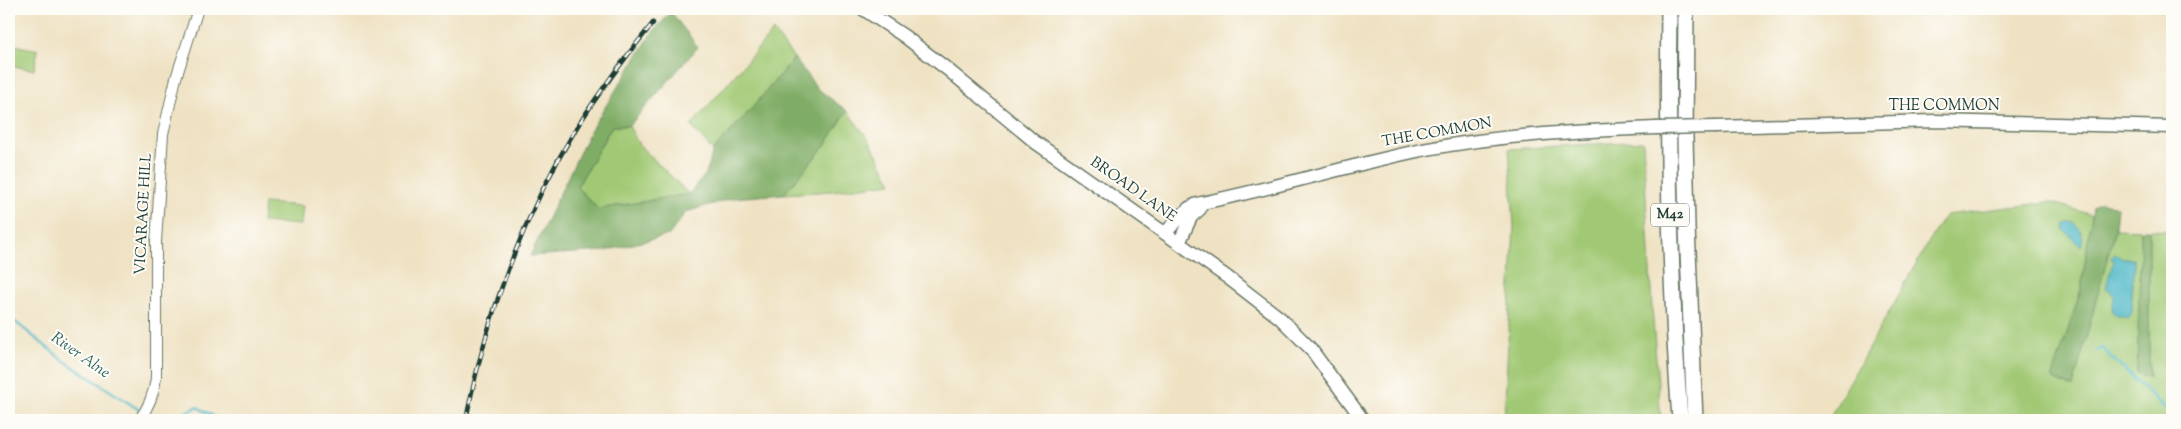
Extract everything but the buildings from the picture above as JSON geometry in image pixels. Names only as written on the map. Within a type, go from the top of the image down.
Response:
[{"type":"highway","name":"M42","points":[[1669,9],[1668,152],[1680,420]]},
{"type":"highway","name":"M42","points":[[1686,9],[1686,172],[1695,420]]},
{"type":"main road","name":"BROAD LANE","points":[[863,9],[947,68],[1035,142],[1227,277],[1297,334],[1334,379],[1363,420]]},
{"type":"main road","name":"THE COMMON","points":[[1165,233],[1189,208],[1353,166],[1440,147],[1548,134],[1656,128],[1936,121],[2172,127]]},
{"type":"main road","name":"THE COMMON","points":[[1179,243],[1191,217],[1200,208],[1228,198]]},
{"type":"street","name":"VICARAGE HILL","points":[[139,420],[149,405],[156,378],[156,251],[163,134],[176,78],[198,9]]},
{"type":"green space","points":[[671,12],[698,47],[629,126],[612,126],[577,187],[598,209],[689,194],[706,174],[713,151],[794,58],[818,89],[847,111],[826,144],[784,194],[733,198],[686,212],[669,235],[605,251],[530,256],[590,131],[652,33]]},
{"type":"green space","points":[[773,31],[794,58],[713,151],[691,126]]},
{"type":"green space","points":[[9,44],[38,50],[34,70],[9,65]]},
{"type":"green space","points":[[847,111],[869,140],[892,183],[833,191],[784,194],[826,144]]},
{"type":"green space","points":[[612,126],[629,126],[639,145],[689,194],[598,209],[577,187]]},
{"type":"green space","points":[[1643,141],[1652,308],[1661,420],[1504,420],[1514,227],[1509,149]]},
{"type":"green space","points":[[2050,202],[2092,215],[2081,290],[2053,379],[2073,387],[2115,229],[2141,230],[2137,372],[2149,377],[2149,230],[2172,231],[2172,420],[1828,420],[1936,229],[1946,215]]},
{"type":"green space","points":[[2101,202],[2117,207],[2115,229],[2073,387],[2052,379],[2081,290],[2093,206]]},
{"type":"green space","points":[[264,203],[303,206],[301,225],[262,222]]},
{"type":"green space","points":[[2141,230],[2149,230],[2149,378],[2137,373]]},
{"type":"water","points":[[2072,222],[2081,232],[2081,246],[2064,230],[2065,224]]},
{"type":"water","points":[[2115,253],[2122,259],[2133,259],[2134,263],[2131,292],[2132,310],[2127,319],[2124,316],[2116,316],[2112,311],[2114,297],[2106,287],[2113,263],[2111,257]]},
{"type":"waterway","name":"River Alne","points":[[9,317],[63,360],[141,411]]},
{"type":"waterway","points":[[2096,351],[2102,348],[2172,415]]},
{"type":"waterway","name":"River Alne","points":[[175,420],[178,416],[197,407],[220,420]]},
{"type":"waterway","name":"River Alne","points":[[152,417],[156,420]]},
{"type":"railway","points":[[466,420],[484,344],[523,232],[577,127],[653,23]]}]
